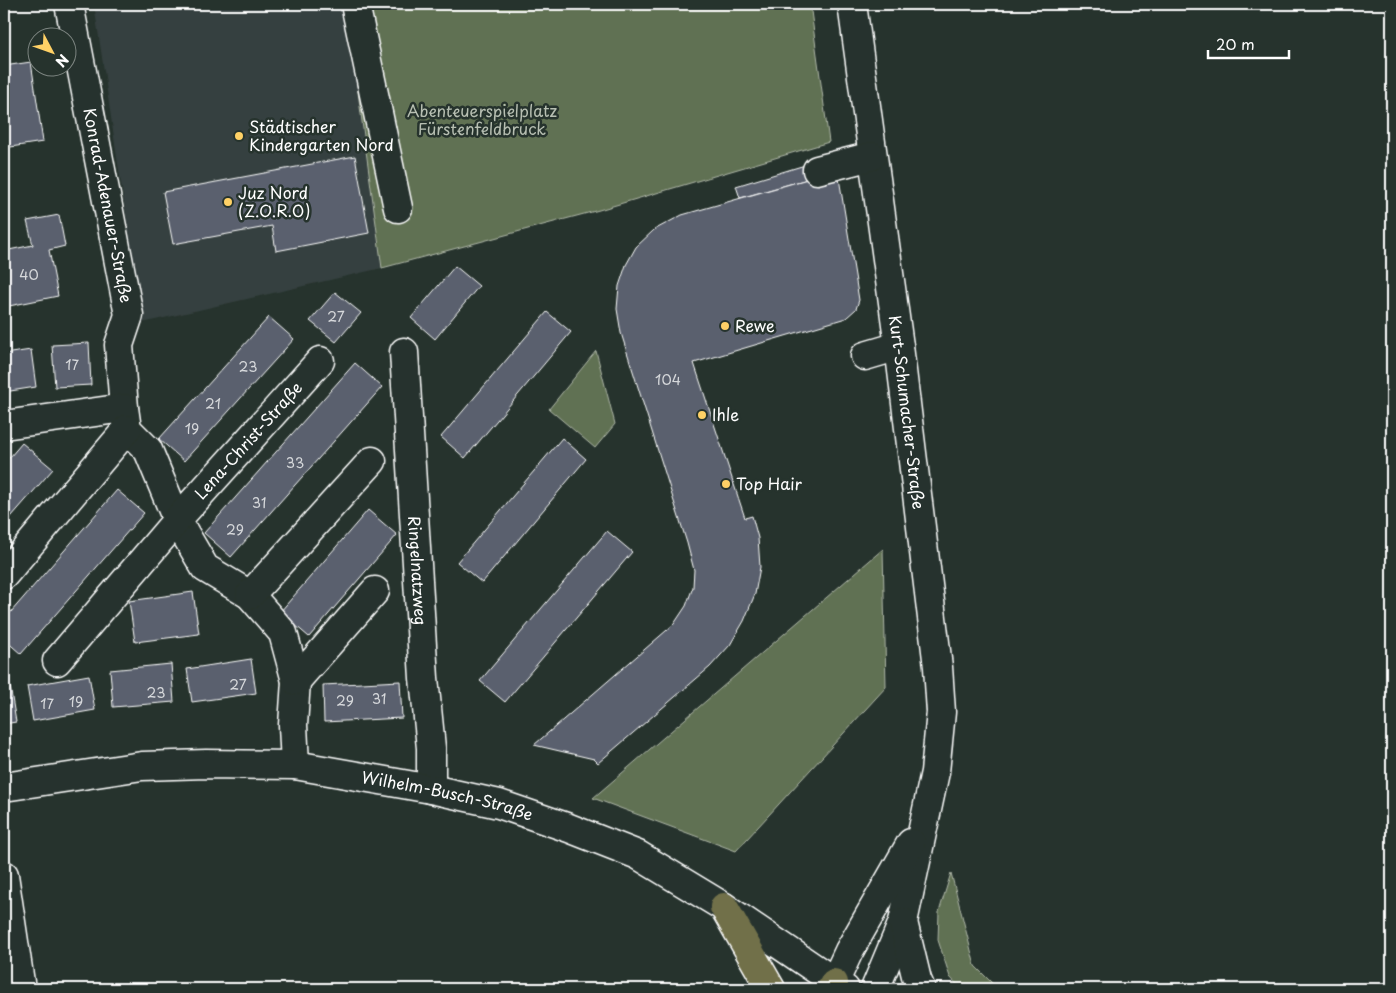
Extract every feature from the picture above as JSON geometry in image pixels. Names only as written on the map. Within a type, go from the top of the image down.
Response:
[{"type":"highway","points":[[724,907],[771,989]]},
{"type":"street","name":"Konrad-Adenauer-Straße","points":[[69,4],[129,315],[119,345],[125,418]]},
{"type":"street","points":[[355,4],[398,208]]},
{"type":"street","name":"Kurt-Schumacher-Straße","points":[[852,4],[899,346],[938,667],[941,712],[935,772],[903,922],[875,989]]},
{"type":"street","points":[[817,170],[872,156]]},
{"type":"street","points":[[865,356],[899,346]]},
{"type":"street","name":"Ringelnatzweg","points":[[404,352],[424,678],[431,748],[431,789]]},
{"type":"street","name":"Lena-Christ-Straße","points":[[57,661],[177,520],[320,361]]},
{"type":"street","points":[[4,425],[125,418]]},
{"type":"street","points":[[125,418],[148,450],[177,520],[205,568],[250,595],[283,633],[296,681],[293,725],[295,765]]},
{"type":"street","points":[[4,575],[125,418]]},
{"type":"street","points":[[250,595],[372,461]]},
{"type":"street","points":[[296,681],[375,591]]},
{"type":"street","name":"Wilhelm-Busch-Straße","points":[[4,787],[142,766],[206,764],[295,765],[431,789],[499,804],[569,828],[638,855],[724,907],[837,987]]},
{"type":"street","name":"Kurt-Schumacher-Straße","points":[[837,987],[849,951],[923,822]]},
{"type":"street","points":[[4,874],[21,989]]},
{"type":"street","name":"Kurt-Schumacher-Straße","points":[[903,922],[917,980],[922,989]]},
{"type":"shaded area","name":"Städtischer Kindergarten Nord","points":[[94,4],[346,4],[382,268],[142,323]]},
{"type":"green space","name":"Abenteuerspielplatz Fürstenfeldbruck","points":[[346,4],[810,4],[829,142],[599,210],[382,268]]},
{"type":"green space","points":[[596,351],[615,424],[595,448],[549,409]]},
{"type":"green space","points":[[883,549],[886,687],[736,851],[593,798]]},
{"type":"green space","points":[[951,873],[975,966],[998,989],[961,989],[950,977],[938,940],[939,912]]},
{"type":"building","points":[[28,62],[28,78],[33,78],[43,142],[4,148],[4,66]]},
{"type":"building","points":[[355,156],[369,233],[276,251],[272,226],[173,244],[163,192]]},
{"type":"building","points":[[815,162],[818,176],[740,198],[736,186]]},
{"type":"building","points":[[818,176],[820,184],[839,178],[859,300],[856,309],[846,318],[694,363],[745,518],[752,516],[758,538],[760,567],[755,594],[744,621],[730,645],[710,667],[598,763],[594,759],[534,745],[674,624],[686,606],[693,587],[694,570],[687,543],[621,333],[617,309],[619,286],[626,265],[636,247],[654,230],[682,215]]},
{"type":"building","points":[[59,215],[65,246],[49,250],[58,296],[9,306],[4,280],[4,251],[33,245],[27,221]]},
{"type":"building","points":[[455,266],[479,286],[435,339],[411,318]]},
{"type":"building","points":[[335,292],[361,313],[336,342],[310,321]]},
{"type":"building","points":[[547,312],[571,332],[465,458],[441,437]]},
{"type":"building","points":[[269,317],[294,339],[184,461],[159,439]]},
{"type":"building","points":[[89,343],[91,385],[55,387],[52,345]]},
{"type":"building","points":[[31,350],[36,387],[4,392],[4,354]]},
{"type":"building","points":[[355,363],[382,387],[231,557],[204,533]]},
{"type":"building","points":[[562,438],[586,459],[482,583],[457,562]]},
{"type":"building","points":[[22,443],[53,469],[4,525],[4,464]]},
{"type":"building","points":[[117,490],[144,513],[21,654],[4,639],[4,620]]},
{"type":"building","points":[[368,510],[397,535],[309,637],[280,612]]},
{"type":"building","points":[[607,531],[632,552],[505,702],[480,681]]},
{"type":"building","points":[[193,592],[199,634],[135,642],[129,601]]},
{"type":"building","points":[[251,659],[256,693],[192,702],[187,669]]},
{"type":"building","points":[[171,664],[174,702],[113,707],[110,670]]},
{"type":"building","points":[[89,675],[95,710],[33,721],[27,686]]},
{"type":"building","points":[[400,681],[402,718],[324,722],[323,685]]},
{"type":"building","points":[[10,686],[16,722],[4,724],[4,687]]},
{"type":"place","name":"Städtischer Kindergarten Nord","points":[[239,136]]},
{"type":"place","name":"Juz Nord (Z.O.R.O)","points":[[228,202]]},
{"type":"place","name":"Rewe","points":[[725,326]]},
{"type":"place","name":"Ihle","points":[[702,415]]},
{"type":"place","name":"Top Hair","points":[[726,484]]}]
